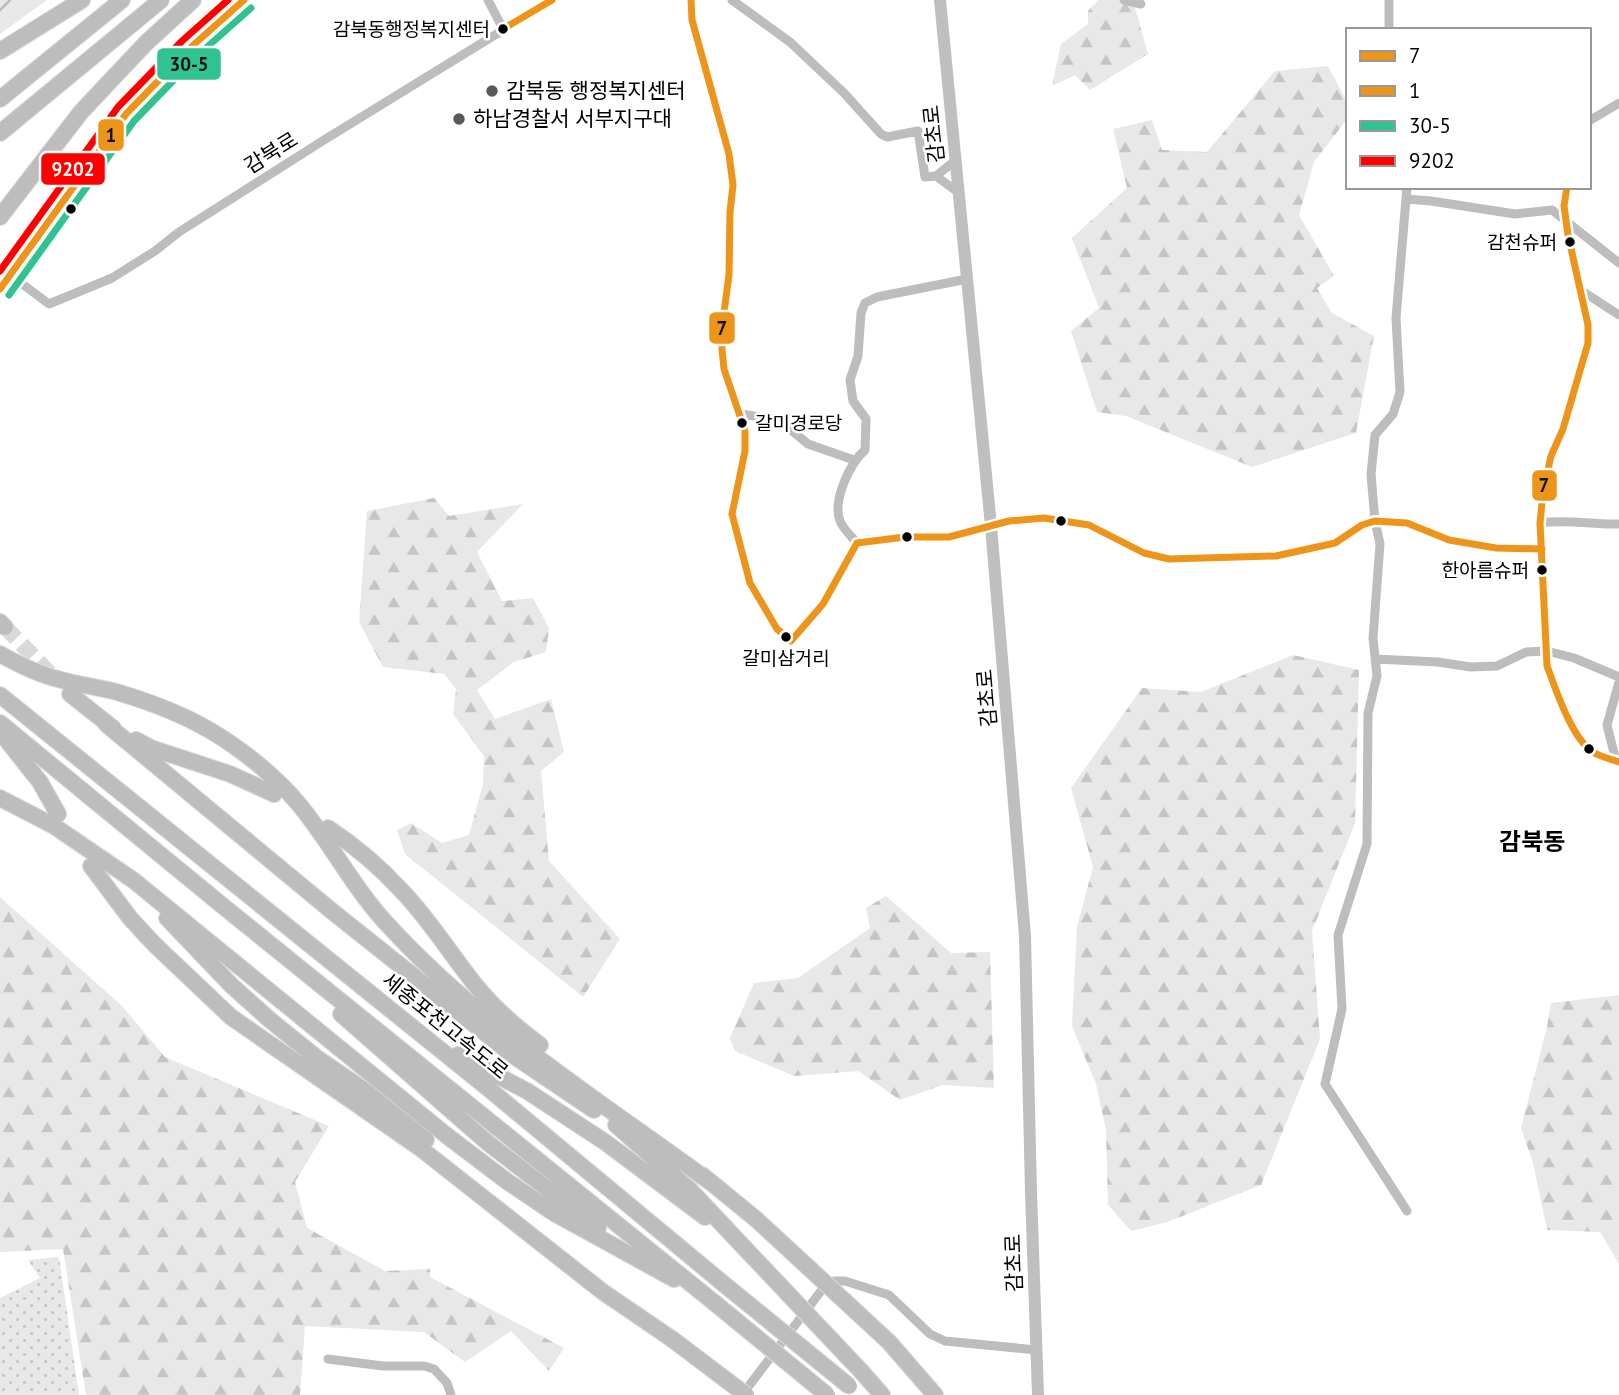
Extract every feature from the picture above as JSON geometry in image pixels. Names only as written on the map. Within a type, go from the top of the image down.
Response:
[{"type":"highway","points":[[0,51],[82,0]]},
{"type":"highway","points":[[0,99],[122,0]]},
{"type":"highway","points":[[0,133],[161,0]]},
{"type":"highway","points":[[0,217],[80,112],[146,43],[193,0]]},
{"type":"highway","points":[[0,654],[46,676],[119,693],[189,718],[235,746],[268,773],[298,803],[382,918],[457,993],[516,1040],[709,1182]]},
{"type":"highway","points":[[70,694],[333,912],[514,1056],[617,1126],[690,1190],[883,1395]]},
{"type":"highway","name":"세종포천고속도로","points":[[0,695],[426,1038],[854,1390]]},
{"type":"highway","points":[[0,723],[827,1395]]},
{"type":"highway","points":[[106,724],[151,748],[242,778],[274,794]]},
{"type":"highway","points":[[0,732],[40,782],[58,814]]},
{"type":"highway","points":[[0,798],[54,826],[133,880],[487,1166],[554,1213],[712,1300]]},
{"type":"highway","points":[[328,828],[379,866],[402,890],[428,920],[478,988],[500,1012],[757,1220],[889,1342],[936,1395]]},
{"type":"highway","points":[[91,866],[154,944],[231,1017],[420,1148],[603,1292],[672,1339]]},
{"type":"highway","points":[[133,880],[195,950],[270,1020],[372,1096],[544,1239],[744,1395]]},
{"type":"highway","points":[[229,911],[333,1007],[488,1143],[639,1260]]},
{"type":"highway","points":[[426,1038],[538,1098],[605,1142],[738,1241]]},
{"type":"main road","points":[[0,289],[126,114],[190,48],[244,0]]},
{"type":"main road","name":"감초로","points":[[940,0],[991,526],[1025,936],[1038,1395]]},
{"type":"street","points":[[488,0],[503,29]]},
{"type":"street","name":"감북로","points":[[8,277],[49,304],[112,278],[179,232],[552,0]]},
{"type":"street","points":[[691,0],[692,20],[703,68],[729,154],[733,186],[722,349],[724,369],[741,414],[746,451],[732,514],[750,583],[782,634],[792,641],[796,632],[817,612],[857,543]]},
{"type":"street","points":[[732,0],[790,42],[844,93],[881,134],[887,137],[918,131],[925,177],[936,176],[956,160]]},
{"type":"street","points":[[1124,0],[1141,4]]},
{"type":"street","points":[[1389,0],[1389,28]]},
{"type":"street","points":[[1591,120],[1619,103]]},
{"type":"street","points":[[936,176],[959,193]]},
{"type":"street","points":[[1407,189],[1396,318],[1401,392],[1393,414],[1375,435],[1371,474],[1375,522],[1380,544],[1373,638],[1377,676],[1368,713],[1367,844],[1338,935],[1342,1009],[1325,1084],[1407,1211]]},
{"type":"street","points":[[1567,189],[1563,206],[1582,291],[1588,343],[1563,429],[1551,456],[1543,492],[1540,523],[1547,666],[1550,678],[1581,741],[1594,753],[1618,762]]},
{"type":"street","points":[[1406,200],[1431,201],[1515,214],[1552,210],[1619,263]]},
{"type":"street","points":[[857,543],[840,522],[837,503],[854,460],[865,450],[866,419],[853,401],[850,380],[858,356],[861,313],[865,303],[877,297],[967,278]]},
{"type":"street","points":[[1582,291],[1619,315]]},
{"type":"street","points":[[741,414],[779,420],[808,443],[854,460]]},
{"type":"street","points":[[857,543],[893,538],[949,537],[1009,521],[1044,518],[1089,525],[1144,553],[1158,557],[1276,556],[1335,543],[1362,525],[1375,522],[1407,523],[1449,540],[1496,548],[1542,549]]},
{"type":"street","points":[[1540,523],[1579,520],[1619,524]]},
{"type":"street","points":[[1375,659],[1438,662],[1471,667],[1497,666],[1525,653],[1546,651],[1574,658],[1619,680],[1607,725],[1618,762]]},
{"type":"street","points":[[744,1395],[824,1287],[834,1281],[845,1281],[889,1295],[930,1334],[945,1341],[1037,1350]]},
{"type":"street","points":[[328,1359],[383,1366],[424,1366],[434,1369],[447,1383],[451,1395]]},
{"type":"green space","points":[[0,0],[47,0],[0,34]]},
{"type":"green space","points":[[1098,0],[1133,0],[1148,54],[1090,90],[1075,75],[1052,86],[1061,44],[1088,24],[1088,11]]},
{"type":"green space","points":[[1328,66],[1346,100],[1346,121],[1314,162],[1299,215],[1334,276],[1317,288],[1332,313],[1374,336],[1356,433],[1252,467],[1126,416],[1097,412],[1071,331],[1099,308],[1072,238],[1127,188],[1113,129],[1152,120],[1162,150],[1207,152],[1275,71]]},
{"type":"green space","points":[[434,498],[449,516],[523,504],[477,552],[502,601],[533,598],[549,628],[546,652],[514,662],[477,690],[495,719],[551,699],[564,752],[541,771],[549,861],[620,939],[583,997],[405,854],[397,830],[411,823],[442,843],[469,835],[483,784],[484,756],[453,714],[456,689],[444,674],[383,667],[359,622],[367,511]]},
{"type":"green space","points":[[1293,655],[1359,670],[1355,823],[1312,931],[1320,1039],[1261,1185],[1167,1222],[1131,1231],[1108,1205],[1106,1130],[1096,1084],[1072,1026],[1077,927],[1093,867],[1071,788],[1142,688],[1201,692]]},
{"type":"green space","points":[[886,896],[951,953],[990,952],[994,1088],[943,1085],[900,1100],[858,1071],[794,1076],[735,1051],[730,1038],[754,983],[798,978],[870,928],[866,908]]},
{"type":"green space","points":[[0,897],[122,1006],[165,1057],[329,1126],[295,1182],[307,1228],[385,1271],[430,1269],[430,1277],[564,1348],[549,1371],[511,1331],[465,1362],[424,1332],[305,1326],[300,1395],[86,1395],[63,1249],[0,1252]]},
{"type":"green space","points":[[1619,995],[1619,1264],[1600,1232],[1547,1230],[1533,1163],[1521,1128],[1551,1003]]},
{"type":"green space","points":[[59,1257],[79,1395],[0,1395],[0,1298],[40,1278],[28,1260]]},
{"type":"waterway","points":[[0,10],[10,0]]},
{"type":"tunnel","points":[[5,627],[56,680]]},
{"type":"transit line","name":"9202","points":[[0,271],[118,107],[182,41],[228,0]]},
{"type":"transit line","name":"1","points":[[0,289],[126,114],[190,48],[244,0]]},
{"type":"transit line","name":"7","points":[[503,29],[552,0]]},
{"type":"transit line","name":"7","points":[[691,0],[692,20],[729,154],[733,185],[722,349],[724,369],[745,431],[745,451],[732,514],[750,583],[777,629],[791,641]]},
{"type":"transit line","name":"30-5","points":[[9,295],[134,121],[197,56],[251,8]]},
{"type":"transit line","name":"7","points":[[1567,189],[1564,206],[1568,235],[1588,325],[1588,343],[1563,429],[1551,456],[1543,492],[1540,523],[1547,666],[1566,713],[1585,746],[1602,757],[1619,762]]},
{"type":"transit line","name":"7","points":[[791,641],[823,604],[857,543],[905,537],[949,537],[1009,521],[1044,518],[1089,525],[1144,553],[1169,559],[1276,556],[1335,543],[1362,525],[1375,521],[1407,523],[1449,540],[1496,548],[1542,549]]},
{"type":"place","name":"감북동행정복지센터","points":[[503,29]]},
{"type":"place","name":"감북동 행정복지센터","points":[[492,91]]},
{"type":"place","name":"하남경찰서 서부지구대","points":[[459,119]]},
{"type":"place","name":"감천슈퍼","points":[[1570,242]]},
{"type":"place","name":"갈미경로당","points":[[742,423]]},
{"type":"place","name":"한아름슈퍼","points":[[1542,570]]},
{"type":"place","name":"갈미삼거리","points":[[786,637]]},
{"type":"district","name":"감북동","points":[[1532,842]]}]
